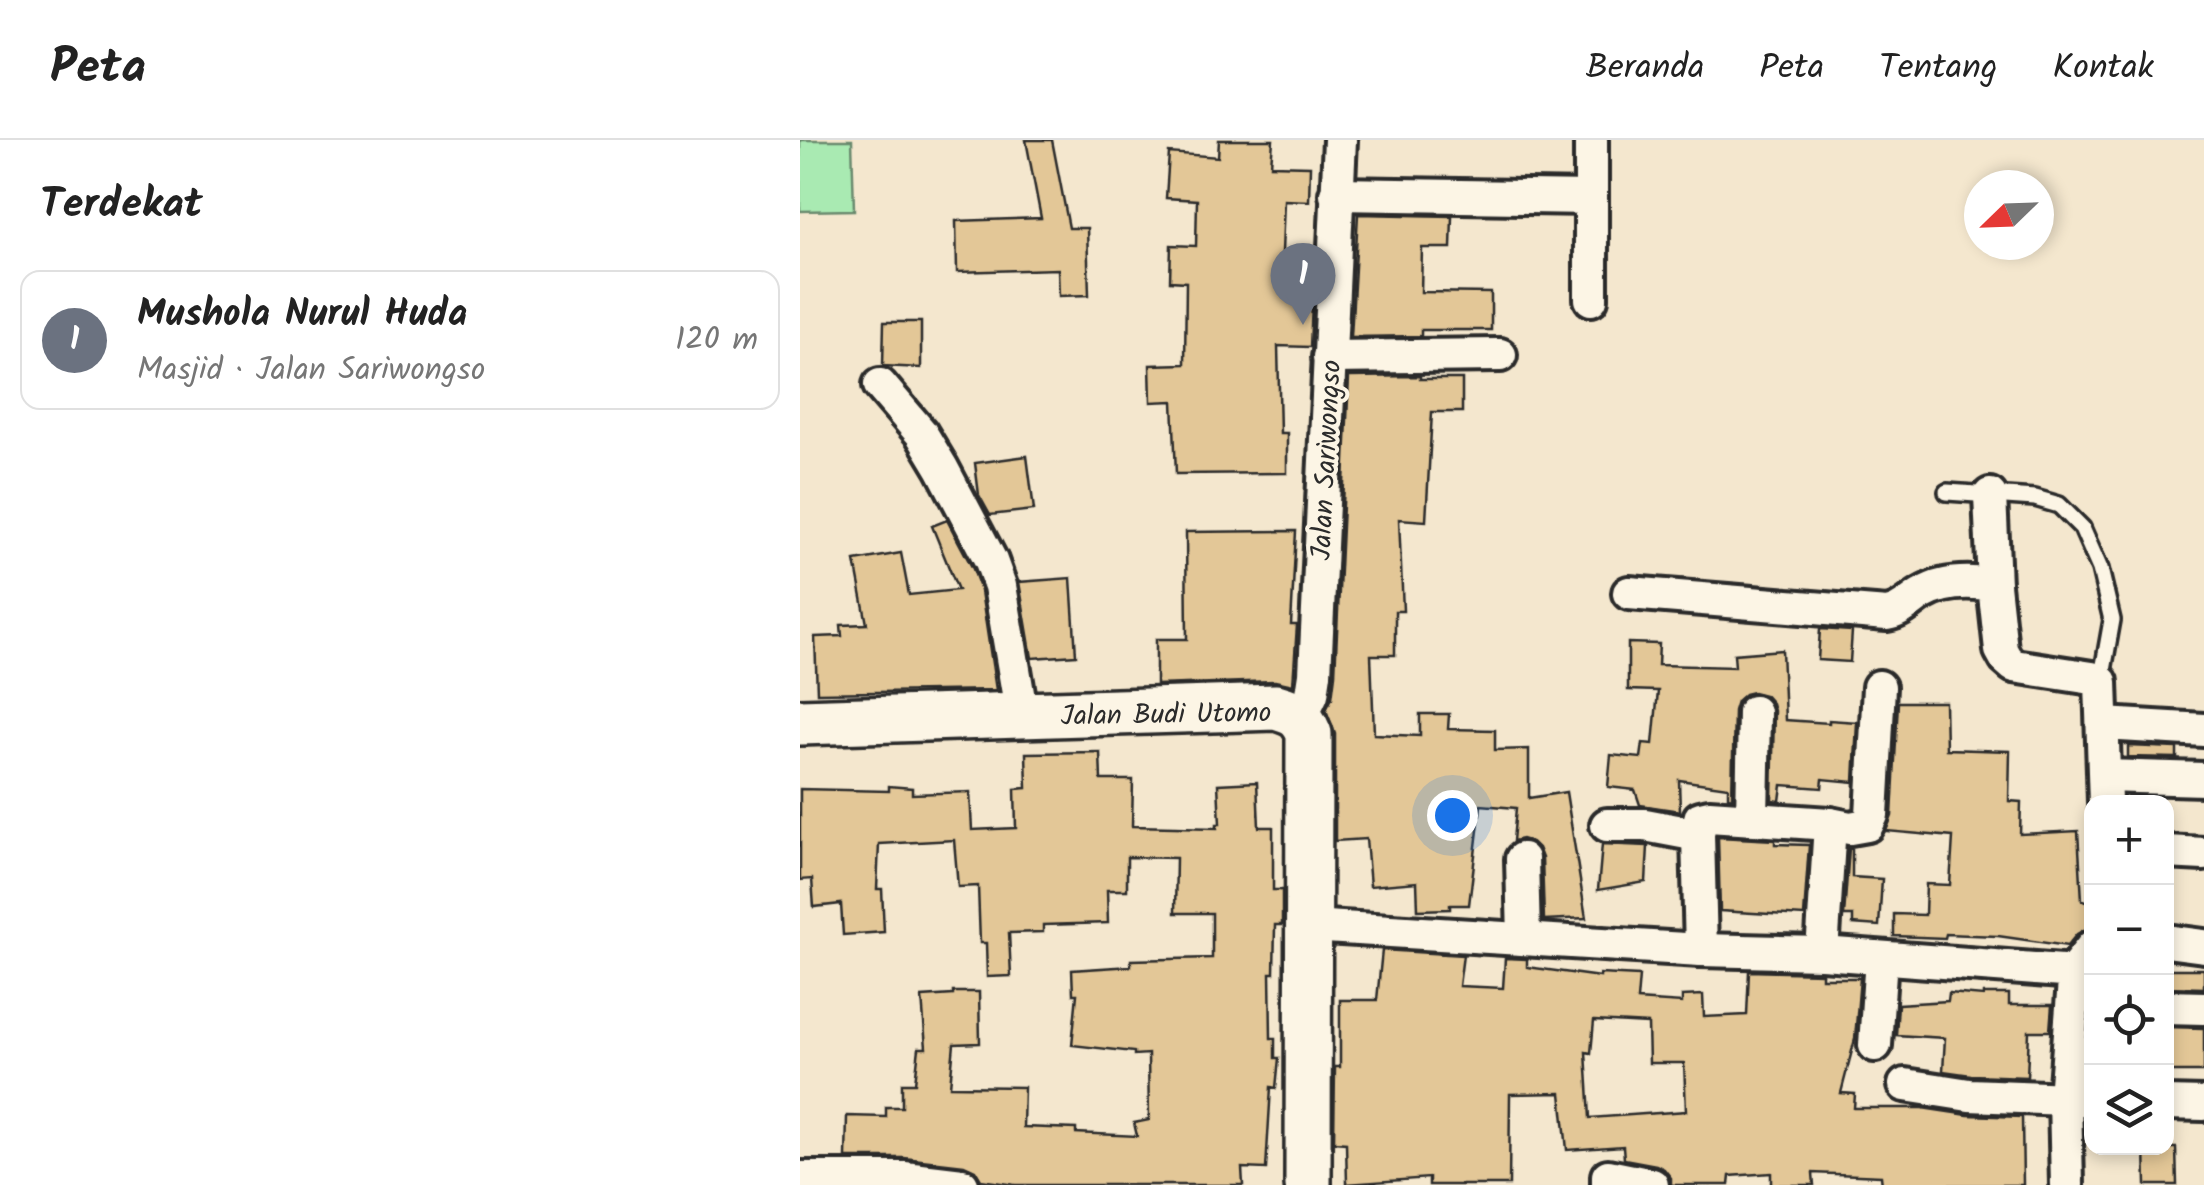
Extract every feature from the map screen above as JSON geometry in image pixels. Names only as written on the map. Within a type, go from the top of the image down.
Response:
[{"type":"street","name":"Jalan Sariwongso","points":[[1301,717],[1312,694],[1315,674],[1340,140]]},
{"type":"street","points":[[1591,140],[1591,299]]},
{"type":"street","points":[[1336,194],[1591,198]]},
{"type":"street","points":[[1329,356],[1500,355]]},
{"type":"street","points":[[880,384],[928,445],[991,561],[1000,586],[1022,717]]},
{"type":"street","points":[[1990,495],[2001,650],[2014,666],[2102,682],[2105,790],[2204,778]]},
{"type":"street","points":[[1629,593],[1887,614],[1898,612],[1927,591],[1946,585],[1994,585]]},
{"type":"street","points":[[1701,950],[1700,818],[1752,818],[1858,828],[1867,825],[1875,794],[1878,687]]},
{"type":"street","name":"Jalan Budi Utomo","points":[[800,722],[1276,707],[1301,717],[1309,734],[1308,1185]]},
{"type":"street","points":[[1752,818],[1754,712]]},
{"type":"street","points":[[2104,724],[2204,730]]},
{"type":"street","points":[[1822,952],[1830,824]]},
{"type":"street","points":[[1607,825],[1645,825],[1698,835]]},
{"type":"street","points":[[2174,852],[2204,854]]},
{"type":"street","points":[[1522,859],[1524,940]]},
{"type":"street","points":[[1309,926],[1701,950],[1822,952],[2062,971],[2078,995],[2078,1099],[2067,1185]]},
{"type":"street","points":[[2174,942],[2204,946]]},
{"type":"street","points":[[1875,1045],[1881,958]]},
{"type":"street","points":[[2174,1007],[2204,1008]]},
{"type":"street","points":[[1905,1085],[1970,1095],[2078,1099]]},
{"type":"street","points":[[2174,1103],[2204,1104]]},
{"type":"street","points":[[1608,1185],[1608,1176],[1652,1185]]},
{"type":"street","points":[[800,1178],[904,1178],[962,1185]]},
{"type":"lane","points":[[1947,492],[2035,498],[2059,505],[2082,528],[2100,569],[2112,620],[2102,682]]},
{"type":"green space","points":[[800,140],[852,140],[854,210],[800,211]]},
{"type":"building","points":[[1026,140],[1052,140],[1069,228],[1087,228],[1089,295],[1059,296],[1058,269],[957,272],[956,221],[1041,218]]},
{"type":"building","points":[[1219,140],[1273,140],[1271,165],[1310,166],[1309,201],[1284,200],[1282,253],[1309,254],[1309,281],[1313,281],[1310,347],[1278,346],[1280,433],[1287,433],[1287,473],[1176,474],[1173,401],[1151,402],[1150,365],[1185,364],[1186,282],[1170,281],[1171,245],[1196,246],[1197,200],[1166,198],[1169,153],[1218,157]]},
{"type":"building","points":[[1358,214],[1452,216],[1451,248],[1422,248],[1421,292],[1491,293],[1491,330],[1421,330],[1421,336],[1351,337]]},
{"type":"building","points":[[884,322],[921,322],[921,368],[883,366]]},
{"type":"building","points":[[1349,377],[1462,379],[1462,412],[1432,412],[1426,521],[1399,519],[1403,611],[1395,611],[1395,655],[1371,655],[1374,734],[1420,736],[1420,714],[1449,714],[1448,729],[1495,730],[1495,750],[1529,749],[1529,798],[1566,792],[1586,918],[1544,920],[1542,858],[1532,842],[1513,841],[1516,808],[1481,805],[1469,905],[1450,905],[1450,909],[1418,910],[1417,882],[1370,886],[1366,839],[1335,841],[1335,734],[1326,710],[1335,675]]},
{"type":"building","points":[[1027,456],[1034,510],[990,515],[979,495],[975,463]]},
{"type":"building","points":[[947,520],[981,591],[996,690],[817,693],[815,637],[842,636],[841,625],[867,624],[855,561],[901,553],[909,595],[958,590],[932,526]]},
{"type":"building","points":[[1296,531],[1291,625],[1297,625],[1293,685],[1275,681],[1156,685],[1156,639],[1187,639],[1186,532]]},
{"type":"building","points":[[1071,578],[1076,655],[1032,658],[1019,582]]},
{"type":"building","points":[[1820,629],[1852,631],[1850,662],[1818,660]]},
{"type":"building","points":[[1628,643],[1659,644],[1658,665],[1735,667],[1734,654],[1782,650],[1785,720],[1857,722],[1854,782],[1823,779],[1822,788],[1782,785],[1780,801],[1772,800],[1774,711],[1765,695],[1753,692],[1737,701],[1734,711],[1732,798],[1728,797],[1728,787],[1679,780],[1680,811],[1640,805],[1635,790],[1608,787],[1611,755],[1641,758],[1643,743],[1653,744],[1658,691],[1628,690]]},
{"type":"building","points":[[1898,702],[1945,702],[1946,749],[2010,751],[2009,801],[2021,802],[2020,834],[2078,831],[2084,930],[2067,946],[1998,936],[1894,936],[1894,914],[1925,915],[1926,884],[1950,885],[1953,837],[1886,831],[1892,816]]},
{"type":"building","points":[[2128,746],[2177,748],[2177,758],[2128,757]]},
{"type":"building","points":[[1100,752],[1101,780],[1133,780],[1132,826],[1217,828],[1218,784],[1257,782],[1259,827],[1273,827],[1273,890],[1282,890],[1282,925],[1275,925],[1274,973],[1270,973],[1271,1038],[1275,1038],[1275,1058],[1279,1058],[1276,1088],[1271,1087],[1266,1169],[1242,1168],[1243,1185],[1015,1185],[981,1180],[975,1170],[964,1165],[904,1158],[846,1158],[847,1116],[886,1117],[886,1107],[902,1107],[902,1083],[915,1083],[919,1048],[926,1048],[922,997],[953,992],[979,992],[980,1043],[954,1044],[950,1086],[1024,1087],[1023,1127],[1137,1136],[1134,1123],[1149,1120],[1148,1054],[1072,1045],[1077,994],[1073,994],[1072,970],[1131,966],[1131,960],[1212,958],[1212,913],[1175,913],[1176,858],[1127,857],[1127,890],[1107,890],[1108,923],[1043,925],[1043,932],[1009,933],[1011,976],[987,977],[986,943],[980,943],[978,886],[958,887],[954,840],[879,844],[877,889],[882,889],[884,932],[843,935],[841,904],[814,907],[812,879],[800,880],[800,789],[889,791],[889,786],[912,788],[912,794],[970,792],[972,830],[1016,828],[1015,789],[1027,788],[1026,753]]},
{"type":"building","points":[[1718,837],[1809,845],[1804,916],[1720,911]]},
{"type":"building","points":[[1602,844],[1648,846],[1646,882],[1598,890]]},
{"type":"building","points":[[1849,848],[1852,877],[1882,879],[1879,926],[1853,924],[1853,916],[1844,916]]},
{"type":"building","points":[[1382,950],[1463,955],[1459,986],[1503,988],[1505,958],[1527,959],[1527,967],[1600,977],[1639,976],[1637,1000],[1682,1003],[1682,996],[1703,995],[1704,1017],[1747,1015],[1749,971],[1860,978],[1855,1039],[1841,1093],[1855,1094],[1854,1108],[1922,1108],[2022,1117],[2023,1185],[1882,1185],[1881,1176],[1813,1173],[1814,1185],[1771,1185],[1771,1173],[1730,1176],[1729,1185],[1671,1185],[1664,1169],[1624,1159],[1623,1146],[1567,1150],[1561,1093],[1510,1094],[1509,1185],[1429,1185],[1429,1178],[1347,1184],[1346,1143],[1334,1142],[1340,1000],[1377,1000]],"holes":[[[1594,1021],[1648,1024],[1649,1063],[1684,1063],[1686,1111],[1590,1118],[1586,1052],[1591,1053]]]},
{"type":"building","points":[[2174,969],[2204,969],[2204,988],[2174,987]]},
{"type":"building","points":[[1949,993],[2009,994],[2009,1005],[2052,1005],[2050,1031],[2029,1031],[2027,1077],[1943,1071],[1945,1038],[1896,1035],[1898,1004],[1948,1001]]},
{"type":"building","points":[[2174,1027],[2204,1028],[2204,1072],[2174,1072]]},
{"type":"building","points":[[2176,1148],[2177,1185],[2146,1185],[2145,1155],[2174,1155]]},
{"type":"place","name":"Mushola Nurul Huda","points":[[1303,325]]}]
